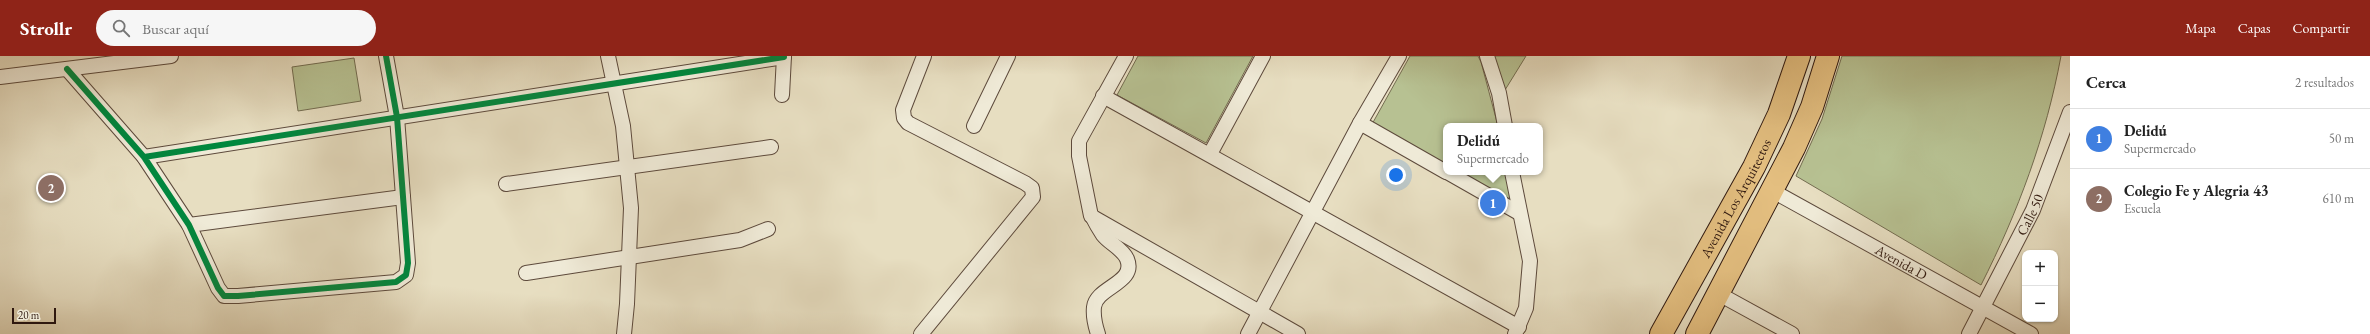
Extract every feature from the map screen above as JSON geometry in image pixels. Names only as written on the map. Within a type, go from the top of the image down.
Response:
[{"type":"main road","name":"Avenida Los Arquitectos","points":[[1661,334],[1754,167],[1779,114],[1799,56]]},
{"type":"main road","name":"Avenida Los Arquitectos","points":[[1697,334],[1794,148],[1812,107],[1828,56]]},
{"type":"street","points":[[0,77],[167,56]]},
{"type":"street","points":[[67,69],[144,157],[189,225],[218,288],[224,296],[396,282],[406,275],[408,263],[397,117],[386,56]]},
{"type":"street","points":[[608,56],[623,126],[631,208],[624,334]]},
{"type":"street","points":[[923,334],[1033,197],[1032,188],[1025,183],[908,123],[904,118],[903,110],[924,56]]},
{"type":"street","points":[[974,126],[1008,56]]},
{"type":"street","points":[[1098,334],[1094,321],[1094,305],[1103,292],[1122,280],[1128,270],[1127,259],[1104,236],[1091,216],[1079,156],[1080,141],[1126,56]]},
{"type":"street","points":[[1210,154],[1263,56]]},
{"type":"street","points":[[1248,334],[1360,123],[1399,56]]},
{"type":"street","points":[[1487,56],[1499,93],[1504,123]]},
{"type":"street","points":[[144,157],[784,57],[782,95]]},
{"type":"street","points":[[1103,96],[1313,212],[1517,330],[1526,308],[1530,261],[1519,213],[1513,175]]},
{"type":"street","name":"Calle 50","points":[[1969,334],[2033,210],[2070,112]]},
{"type":"street","points":[[1360,123],[1443,170]]},
{"type":"street","points":[[506,184],[771,147]]},
{"type":"street","points":[[1451,175],[1519,213]]},
{"type":"street","name":"Avenida D","points":[[1771,190],[1983,306],[2031,334]]},
{"type":"street","points":[[189,225],[403,197]]},
{"type":"street","points":[[1091,216],[1298,334]]},
{"type":"street","points":[[526,273],[740,240],[768,229]]},
{"type":"street","points":[[1719,294],[1792,334]]},
{"type":"green space","points":[[1138,56],[1253,56],[1206,143],[1117,95]]},
{"type":"green space","points":[[1410,56],[1478,56],[1481,62],[1497,123],[1443,123],[1443,166],[1371,126]]},
{"type":"green space","points":[[1494,56],[1526,56],[1505,90]]},
{"type":"green space","points":[[1842,56],[2061,56],[2047,116],[2029,174],[2007,230],[1981,285],[1796,176],[1822,119]]},
{"type":"green space","points":[[354,58],[361,101],[298,111],[292,67]]},
{"type":"green space","points":[[1459,175],[1508,175],[1514,205]]},
{"type":"cycle path","points":[[67,69],[144,157],[189,225],[218,288],[224,296],[238,296],[396,282],[406,275],[408,263],[397,117],[386,56]]},
{"type":"cycle path","points":[[144,157],[784,57]]},
{"type":"place","name":"Colegio Fe y Alegria 43","points":[[51,188]]},
{"type":"place","name":"Delidú","points":[[1493,203]]}]
